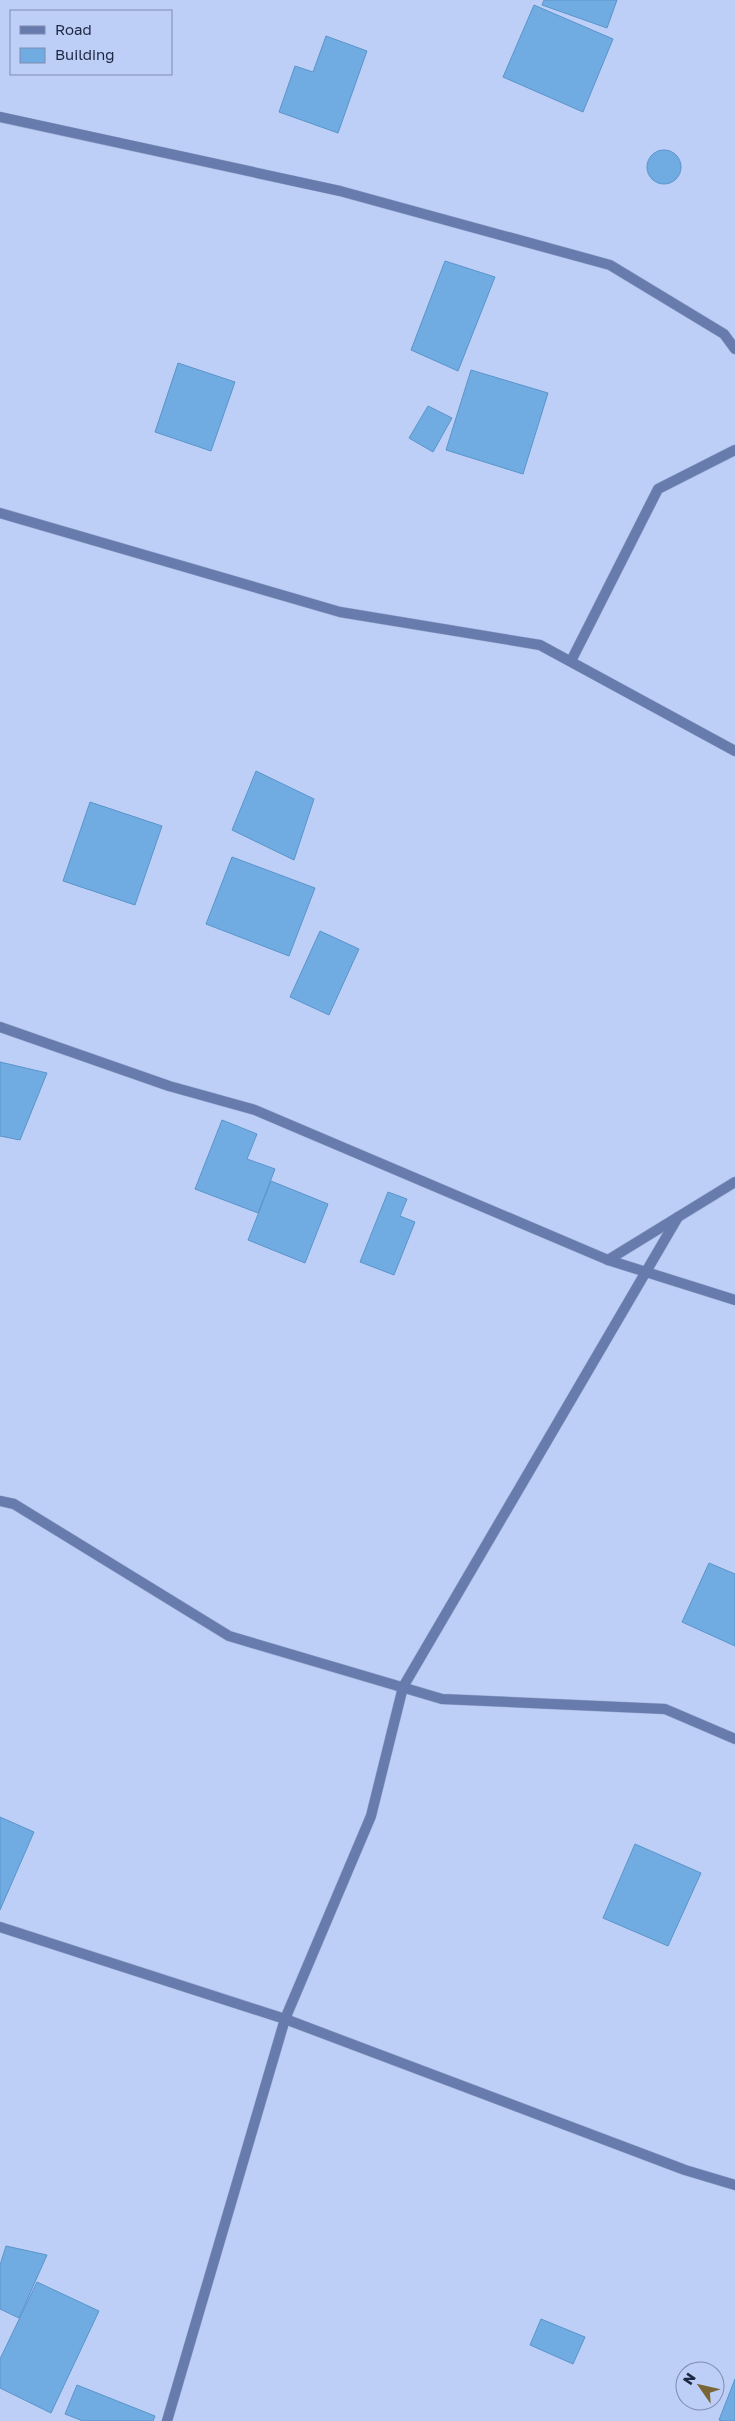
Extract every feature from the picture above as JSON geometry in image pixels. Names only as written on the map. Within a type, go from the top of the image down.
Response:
[{"type":"street","points":[[0,117],[340,192],[610,265],[724,334],[735,349]]},
{"type":"street","points":[[571,662],[658,490],[735,450]]},
{"type":"street","points":[[0,513],[340,612],[540,645],[735,752]]},
{"type":"street","points":[[0,1027],[169,1086],[255,1110],[608,1260],[735,1300]]},
{"type":"street","points":[[608,1260],[735,1182]]},
{"type":"street","points":[[167,2421],[285,2018],[371,1816],[403,1688],[678,1217]]},
{"type":"street","points":[[0,1501],[14,1504],[229,1636],[442,1699],[665,1709],[735,1739]]},
{"type":"street","points":[[0,1928],[285,2018],[685,2170],[735,2185]]},
{"type":"building","points":[[544,0],[617,0],[607,28],[542,5]]},
{"type":"building","points":[[534,5],[613,39],[583,112],[503,77]]},
{"type":"building","points":[[326,36],[367,51],[338,133],[279,112],[295,66],[313,72]]},
{"type":"building","points":[[664,150],[671,151],[676,155],[680,160],[680,174],[676,179],[671,183],[664,184],[657,183],[652,179],[648,174],[647,167],[648,160],[652,155],[657,151]]},
{"type":"building","points":[[445,261],[495,277],[458,371],[411,350]]},
{"type":"building","points":[[178,363],[235,382],[211,451],[155,432]]},
{"type":"building","points":[[471,370],[548,393],[523,474],[446,450]]},
{"type":"building","points":[[428,406],[452,418],[433,452],[409,438]]},
{"type":"building","points":[[256,771],[314,799],[294,860],[232,830]]},
{"type":"building","points":[[90,802],[162,826],[135,905],[63,881]]},
{"type":"building","points":[[232,857],[315,888],[289,956],[206,924]]},
{"type":"building","points":[[320,931],[359,949],[329,1015],[290,997]]},
{"type":"building","points":[[0,1062],[47,1073],[20,1140],[0,1136]]},
{"type":"building","points":[[222,1120],[257,1134],[247,1159],[275,1169],[258,1213],[195,1189]]},
{"type":"building","points":[[271,1181],[328,1204],[305,1263],[248,1240]]},
{"type":"building","points":[[388,1192],[407,1199],[400,1216],[415,1222],[394,1275],[360,1262]]},
{"type":"building","points":[[709,1563],[735,1574],[735,1646],[682,1622]]},
{"type":"building","points":[[0,1817],[34,1832],[0,1910]]},
{"type":"building","points":[[635,1844],[701,1873],[668,1946],[603,1918]]},
{"type":"building","points":[[6,2246],[47,2255],[19,2318],[0,2309],[0,2265]]},
{"type":"building","points":[[37,2282],[99,2311],[51,2413],[0,2388],[0,2359]]},
{"type":"building","points":[[541,2319],[585,2337],[573,2364],[530,2345]]},
{"type":"building","points":[[735,2379],[735,2421],[719,2420],[723,2411],[725,2411],[725,2405]]},
{"type":"building","points":[[77,2385],[155,2416],[153,2421],[83,2421],[65,2414]]}]
